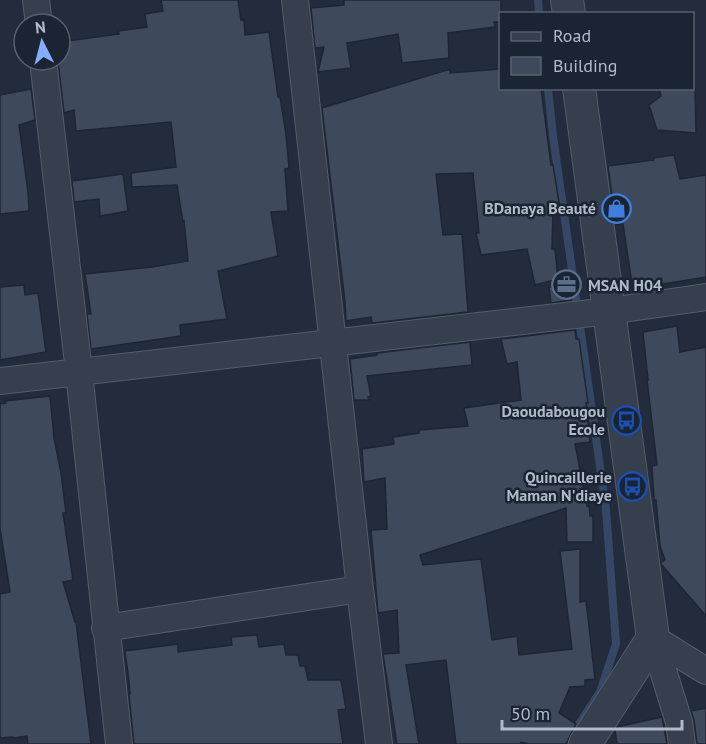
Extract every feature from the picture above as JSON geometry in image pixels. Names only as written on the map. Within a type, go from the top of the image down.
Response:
[{"type":"street","points":[[295,0],[379,744]]},
{"type":"street","points":[[44,72],[119,744]]},
{"type":"street","points":[[579,90],[653,638],[679,723],[682,744]]},
{"type":"street","points":[[0,381],[333,344],[706,297]]},
{"type":"street","points":[[105,628],[360,589]]},
{"type":"street","points":[[653,638],[706,671]]},
{"type":"street","points":[[585,744],[653,638]]},
{"type":"building","points":[[161,0],[238,0],[241,20],[244,19],[245,35],[269,32],[278,97],[280,97],[286,134],[289,168],[285,169],[288,211],[271,212],[278,256],[218,271],[227,319],[180,325],[181,336],[91,349],[87,314],[91,314],[85,274],[188,261],[184,221],[177,185],[132,187],[131,173],[176,167],[171,122],[76,131],[74,110],[64,113],[59,72],[72,72],[72,40],[119,34],[118,31],[147,27],[145,14],[163,11]]},
{"type":"building","points":[[344,0],[501,0],[501,12],[499,12],[499,22],[494,22],[495,27],[448,33],[449,58],[402,63],[398,34],[347,43],[351,68],[318,72],[324,47],[315,48],[311,8],[344,5]]},
{"type":"building","points":[[450,69],[450,73],[499,69],[499,90],[541,90],[551,165],[553,165],[560,209],[553,210],[552,249],[555,249],[558,279],[535,285],[527,249],[481,255],[476,233],[479,233],[473,173],[436,174],[443,235],[462,234],[468,312],[372,323],[371,317],[346,321],[322,108]]},
{"type":"building","points":[[695,88],[696,133],[657,130],[649,105],[661,96],[660,90],[694,90]]},
{"type":"building","points":[[31,89],[35,120],[19,125],[29,211],[0,214],[0,95]]},
{"type":"building","points":[[674,155],[680,179],[706,175],[706,277],[638,288],[638,284],[632,284],[623,224],[616,225],[608,166]]},
{"type":"building","points":[[123,174],[128,211],[100,216],[99,199],[74,202],[72,181]]},
{"type":"building","points":[[24,285],[25,295],[38,293],[46,352],[0,360],[0,287]]},
{"type":"building","points":[[570,285],[571,300],[551,303],[549,287]]},
{"type":"building","points":[[677,326],[680,352],[706,347],[706,616],[661,564],[665,560],[660,546],[656,500],[654,500],[652,466],[657,465],[643,332]]},
{"type":"building","points":[[575,330],[576,339],[579,339],[588,403],[586,403],[590,442],[575,444],[587,506],[589,505],[590,516],[593,516],[593,542],[567,542],[566,508],[420,555],[423,565],[481,559],[492,640],[517,636],[519,655],[572,649],[560,551],[580,549],[580,602],[586,601],[595,679],[585,680],[585,686],[570,687],[559,713],[576,724],[566,744],[521,742],[520,744],[456,744],[446,660],[406,665],[419,744],[397,744],[383,654],[399,653],[397,610],[378,613],[371,530],[387,529],[385,478],[364,482],[362,449],[394,444],[393,437],[419,433],[419,430],[468,426],[464,408],[521,400],[517,362],[507,364],[501,339]]},
{"type":"building","points":[[470,342],[472,365],[367,376],[371,396],[368,397],[369,400],[354,400],[350,359],[377,355],[377,353]]},
{"type":"building","points":[[50,396],[73,580],[63,582],[76,622],[91,744],[28,744],[27,736],[0,738],[0,594],[10,592],[0,528],[0,404],[6,403],[5,401]]},
{"type":"building","points":[[257,635],[259,647],[284,644],[286,655],[298,655],[300,666],[305,666],[308,680],[341,680],[346,709],[338,710],[343,744],[134,744],[125,651],[178,644],[178,652],[232,645],[231,637]]},
{"type":"building","points":[[706,708],[706,744],[697,744],[691,711]]},
{"type":"building","points":[[662,717],[667,744],[617,744],[615,730],[617,727]]},
{"type":"waterway","points":[[538,0],[539,12]]},
{"type":"waterway","points":[[548,90],[606,509],[616,644],[600,692],[566,744]]},
{"type":"place","name":"BDanaya Beauté","points":[[617,208]]},
{"type":"place","name":"MSAN H04","points":[[567,285]]},
{"type":"place","name":"Daoudabougou Ecole","points":[[626,420]]},
{"type":"place","name":"Quincaillerie Maman N'diaye","points":[[633,486]]}]
